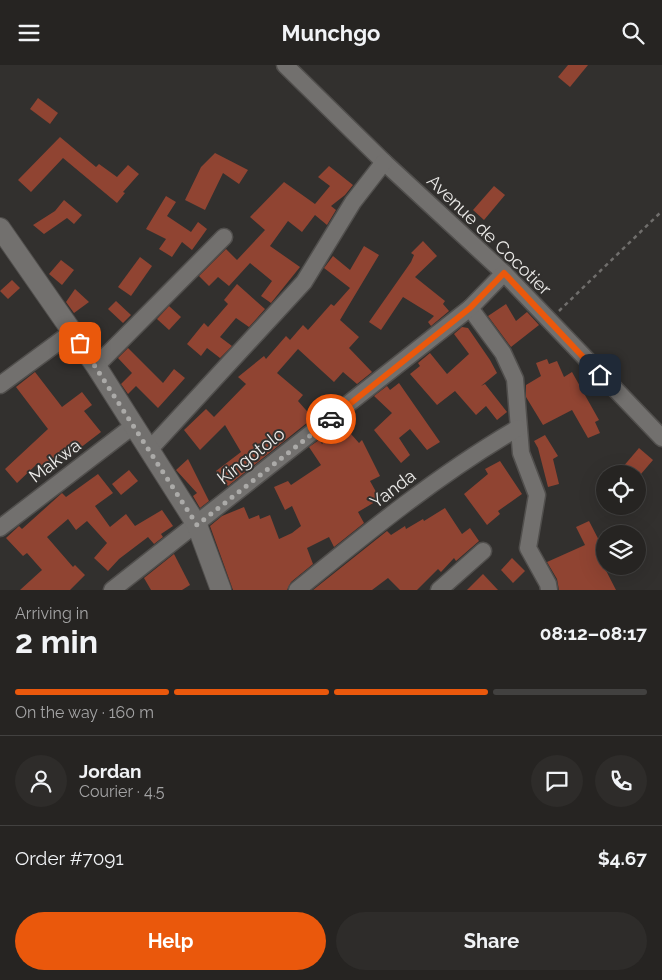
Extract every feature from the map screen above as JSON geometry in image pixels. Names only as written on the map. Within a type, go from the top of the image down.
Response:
[{"type":"street","name":"Avenue de Cocotier","points":[[286,65],[384,162],[504,273],[548,322],[662,438]]},
{"type":"street","points":[[149,450],[304,282],[353,202],[384,162]]},
{"type":"street","points":[[96,367],[224,237]]},
{"type":"street","points":[[3,240],[96,367],[197,525],[221,590]]},
{"type":"street","name":"Kingotolo","points":[[112,590],[197,525],[470,308],[504,273]]},
{"type":"street","points":[[470,308],[509,364],[515,379],[521,453],[537,495],[528,547],[548,584],[549,590]]},
{"type":"street","points":[[0,385],[72,332]]},
{"type":"street","name":"Makwa","points":[[0,528],[133,426]]},
{"type":"street","name":"Yanda","points":[[297,590],[402,506],[485,448],[518,428]]},
{"type":"street","points":[[439,590],[483,551]]},
{"type":"path","points":[[548,322],[662,211]]},
{"type":"building","points":[[568,65],[588,65],[570,87],[558,77]]},
{"type":"building","points":[[38,98],[58,113],[50,124],[30,109]]},
{"type":"building","points":[[60,137],[96,167],[99,164],[117,177],[128,165],[139,174],[123,192],[125,193],[117,203],[63,158],[31,192],[18,180]]},
{"type":"building","points":[[215,153],[248,170],[239,184],[223,173],[205,210],[185,200],[201,167]]},
{"type":"building","points":[[329,166],[353,185],[345,195],[331,206],[336,210],[327,225],[315,215],[302,232],[288,221],[270,246],[300,267],[271,303],[261,296],[272,281],[250,263],[229,286],[218,277],[209,286],[199,276],[226,249],[237,260],[265,230],[250,217],[284,182],[315,204],[330,186],[318,177]]},
{"type":"building","points":[[494,186],[505,195],[484,220],[473,210]]},
{"type":"building","points":[[166,196],[176,202],[167,216],[191,232],[198,222],[207,229],[192,250],[182,242],[172,257],[159,249],[166,239],[146,229]]},
{"type":"building","points":[[64,200],[82,215],[74,224],[67,218],[44,234],[33,225],[55,211]]},
{"type":"building","points":[[423,241],[437,256],[415,277],[445,301],[443,304],[449,311],[431,326],[428,322],[434,316],[403,297],[381,330],[369,322],[411,262],[414,255],[411,253]]},
{"type":"building","points":[[364,246],[379,255],[340,320],[359,337],[349,348],[372,372],[357,384],[343,372],[334,382],[298,349],[277,373],[303,395],[298,401],[313,418],[228,486],[216,471],[241,452],[225,425],[200,450],[184,430],[206,409],[214,417],[246,384],[238,377],[264,356],[266,359],[286,336],[290,340],[303,325],[308,330],[331,304],[334,306],[350,288],[324,268],[333,256],[350,270]]},
{"type":"building","points":[[140,257],[152,266],[131,296],[118,287]]},
{"type":"building","points":[[61,260],[74,270],[62,285],[49,274]]},
{"type":"building","points":[[12,280],[20,288],[8,299],[0,291]]},
{"type":"building","points":[[237,284],[265,309],[249,327],[236,318],[220,337],[232,346],[220,358],[207,348],[201,356],[187,344],[204,323],[208,327],[228,304],[224,300]]},
{"type":"building","points":[[75,289],[89,302],[74,313],[66,302]]},
{"type":"building","points":[[116,301],[131,315],[123,323],[108,309]]},
{"type":"building","points":[[506,304],[516,321],[527,312],[539,325],[511,347],[488,316]]},
{"type":"building","points":[[169,306],[181,317],[169,330],[157,319]]},
{"type":"building","points":[[462,327],[468,328],[497,373],[481,386],[485,384],[507,412],[497,420],[486,406],[476,415],[455,391],[437,405],[410,374],[420,366],[418,363],[430,353],[447,374],[469,354],[454,334]]},
{"type":"building","points":[[128,348],[163,383],[174,369],[185,378],[158,408],[136,386],[128,394],[121,384],[132,373],[118,358]]},
{"type":"building","points":[[547,359],[549,364],[557,361],[564,377],[572,372],[599,420],[595,422],[600,433],[588,438],[572,410],[543,425],[526,397],[526,385],[541,376],[536,363]]},
{"type":"building","points":[[35,372],[62,407],[82,392],[92,405],[84,411],[101,432],[71,455],[66,449],[44,470],[38,463],[17,483],[5,469],[48,429],[16,387]]},
{"type":"building","points":[[399,383],[440,442],[427,450],[410,429],[399,438],[410,455],[401,463],[374,430],[392,413],[374,396],[387,386],[390,390]]},
{"type":"building","points":[[343,425],[359,443],[362,440],[380,476],[370,481],[380,499],[358,512],[364,523],[334,547],[329,537],[307,548],[313,564],[291,582],[287,590],[233,590],[210,526],[222,516],[244,507],[249,519],[259,515],[260,519],[270,515],[279,539],[292,533],[301,526],[292,506],[285,510],[274,487],[288,481],[291,485],[321,465],[309,447],[319,440],[322,444]]},
{"type":"building","points":[[545,435],[558,456],[553,459],[559,484],[548,487],[538,448],[534,441]]},
{"type":"building","points":[[639,448],[653,460],[646,468],[646,465],[625,465]]},
{"type":"building","points":[[188,459],[209,501],[200,508],[193,496],[197,493],[176,470]]},
{"type":"building","points":[[500,461],[522,494],[498,511],[500,514],[487,525],[464,494],[488,474],[485,469]]},
{"type":"building","points":[[129,470],[138,481],[121,495],[112,484]]},
{"type":"building","points":[[98,474],[113,493],[95,506],[110,527],[126,514],[135,526],[162,510],[173,526],[161,534],[163,537],[154,544],[148,537],[119,559],[108,571],[94,558],[107,543],[87,521],[76,530],[68,519],[47,537],[73,567],[75,565],[85,575],[70,590],[20,590],[42,570],[27,553],[23,556],[6,538],[19,526],[22,529],[62,493],[66,497]]},
{"type":"building","points":[[445,508],[462,534],[470,528],[479,541],[456,561],[454,558],[441,572],[438,569],[417,590],[400,590],[388,578],[372,590],[313,590],[387,531],[391,535],[405,526],[406,529],[423,519],[424,521]]},
{"type":"building","points":[[589,521],[596,535],[596,575],[608,575],[616,590],[559,590],[557,579],[547,562],[585,545],[576,527]]},
{"type":"building","points":[[174,554],[190,585],[182,590],[151,590],[144,578]]},
{"type":"building","points":[[512,558],[525,571],[513,583],[501,570]]},
{"type":"building","points":[[483,574],[498,590],[467,590]]},
{"type":"way so far","points":[[80,343],[197,525],[331,419]]},
{"type":"route","points":[[331,419],[470,308],[504,273],[548,322],[600,375]]}]
